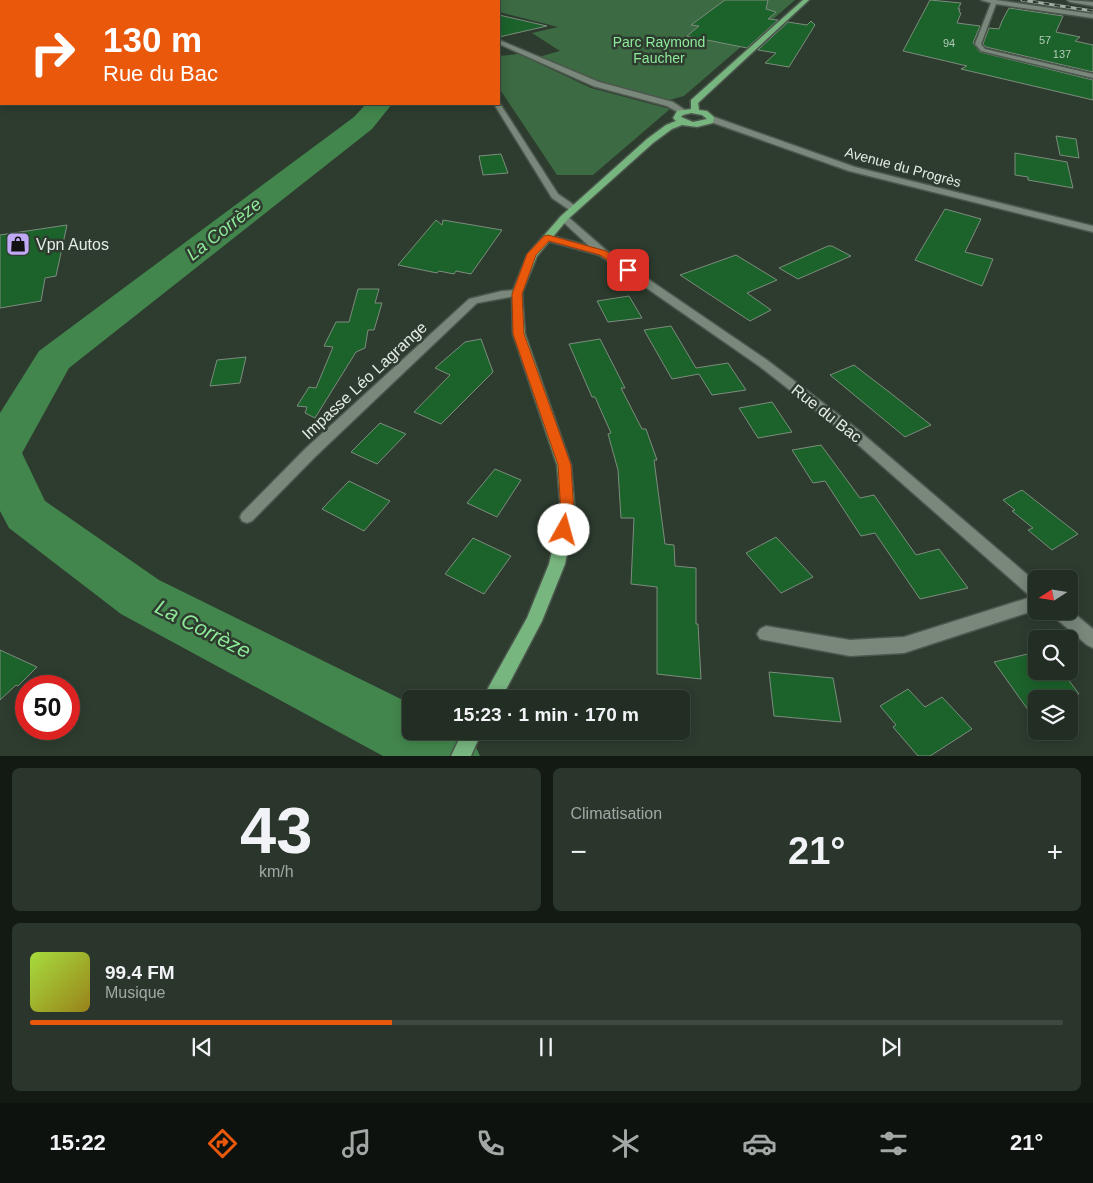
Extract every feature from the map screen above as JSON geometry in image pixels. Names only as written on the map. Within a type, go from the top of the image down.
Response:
[{"type":"main road","points":[[695,111],[694,102],[806,0]]},
{"type":"main road","points":[[496,690],[534,621],[557,564],[568,513],[564,465],[519,334],[517,294],[532,254],[564,218],[650,140],[683,117],[695,111],[704,113],[711,119],[703,124],[692,125],[683,117]]},
{"type":"main road","points":[[460,756],[468,740]]},
{"type":"street","points":[[984,0],[1093,16]]},
{"type":"street","points":[[1070,0],[1093,4]]},
{"type":"street","points":[[994,2],[978,44],[983,50],[1093,76]]},
{"type":"street","points":[[1076,14],[1093,21]]},
{"type":"street","points":[[500,42],[576,77],[670,104],[683,117]]},
{"type":"street","points":[[499,105],[554,196],[574,209]]},
{"type":"street","name":"Avenue du Progrès","points":[[711,119],[852,168],[1093,229]]},
{"type":"street","name":"Rue du Bac","points":[[564,218],[603,253],[764,363],[852,432],[1028,585]]},
{"type":"street","name":"Rue du Bac","points":[[548,238],[603,253]]},
{"type":"street","name":"Impasse Léo Lagrange","points":[[247,517],[310,453],[473,301],[502,294],[517,294]]},
{"type":"street","points":[[766,634],[850,648],[904,645],[1028,606]]},
{"type":"street","points":[[1070,620],[1093,640]]},
{"type":"green space","name":"Parc Raymond Faucher","points":[[500,0],[795,0],[684,96],[662,102],[596,84],[535,58],[560,51],[532,33],[558,27],[500,12]]},
{"type":"green space","points":[[519,54],[591,88],[670,109],[593,175],[557,175],[500,90],[500,56]]},
{"type":"building","points":[[725,0],[768,0],[766,9],[776,12],[768,19],[778,20],[747,48],[687,36],[699,26],[691,25]]},
{"type":"building","points":[[930,0],[961,3],[958,9],[960,9],[959,12],[961,13],[957,23],[980,26],[973,43],[980,52],[1093,80],[1093,100],[961,69],[967,66],[903,51]]},
{"type":"building","points":[[1009,8],[1063,16],[1056,32],[1080,37],[1075,41],[1093,45],[1093,72],[986,47],[983,44],[989,28],[999,29]]},
{"type":"building","points":[[500,15],[547,26],[500,37]]},
{"type":"building","points":[[811,21],[815,25],[789,67],[765,63],[776,53],[758,50],[788,22],[807,25]]},
{"type":"building","points":[[1056,136],[1076,139],[1079,158],[1060,155]]},
{"type":"building","points":[[1015,153],[1067,162],[1073,188],[1028,180],[1028,177],[1015,175]]},
{"type":"building","points":[[501,154],[508,173],[483,175],[479,156]]},
{"type":"building","points":[[945,209],[981,219],[965,252],[993,259],[982,286],[915,260]]},
{"type":"building","points":[[436,220],[442,225],[443,220],[502,230],[471,274],[456,271],[454,274],[439,271],[437,273],[398,265]]},
{"type":"building","points":[[67,225],[56,276],[45,278],[41,301],[0,308],[0,235]]},
{"type":"building","points":[[828,246],[832,246],[851,256],[798,279],[779,268]]},
{"type":"building","points":[[736,255],[777,280],[747,293],[771,310],[750,321],[680,275]]},
{"type":"building","points":[[358,289],[379,289],[375,303],[382,303],[374,330],[368,330],[365,348],[356,352],[315,418],[305,413],[307,407],[297,406],[309,387],[316,388],[333,347],[324,346],[336,322],[349,322]]},
{"type":"building","points":[[629,296],[642,318],[608,322],[597,301]]},
{"type":"building","points":[[671,326],[696,368],[728,363],[746,390],[712,395],[699,374],[672,379],[644,330]]},
{"type":"building","points":[[481,339],[493,372],[441,424],[414,412],[450,375],[435,368],[465,342]]},
{"type":"building","points":[[600,339],[625,388],[621,388],[642,429],[646,429],[657,460],[654,460],[665,544],[674,545],[675,566],[696,568],[696,624],[698,624],[701,679],[657,674],[657,587],[631,584],[634,518],[621,518],[618,470],[608,434],[611,433],[595,397],[592,397],[569,344]]},
{"type":"building","points":[[246,357],[240,383],[210,386],[217,360]]},
{"type":"building","points":[[854,365],[931,425],[905,437],[830,375]]},
{"type":"building","points":[[772,402],[792,432],[758,438],[739,408]]},
{"type":"building","points":[[380,423],[406,434],[377,464],[351,452]]},
{"type":"building","points":[[821,445],[860,498],[874,495],[916,555],[939,549],[968,588],[920,599],[875,533],[861,536],[825,481],[813,483],[792,450]]},
{"type":"building","points":[[495,469],[521,480],[497,517],[467,503]]},
{"type":"building","points":[[349,481],[390,501],[364,531],[322,509]]},
{"type":"building","points":[[1022,490],[1078,534],[1052,550],[1028,530],[1033,528],[1012,511],[1015,510],[1003,500]]},
{"type":"building","points":[[776,537],[813,577],[781,593],[746,553]]},
{"type":"building","points":[[473,538],[511,556],[484,594],[445,574]]},
{"type":"building","points":[[0,650],[37,667],[29,675],[15,675],[15,686],[0,700]]},
{"type":"building","points":[[1028,654],[1028,680],[1069,680],[1076,690],[1028,690],[1028,710],[994,662]]},
{"type":"building","points":[[769,672],[833,678],[841,722],[774,716]]},
{"type":"building","points":[[908,689],[925,707],[942,697],[972,729],[930,756],[918,756],[893,727],[896,725],[880,706]]},
{"type":"waterway","name":"La Corrèze","points":[[0,451],[53,360],[363,123],[378,105]]},
{"type":"waterway","name":"La Corrèze","points":[[0,455],[26,514],[140,597],[448,756]]},
{"type":"railway","points":[[1022,0],[1093,11]]},
{"type":"place","name":"Vpn Autos","points":[[18,244]]},
{"type":"route","points":[[564,530],[568,513],[564,465],[519,334],[517,294],[532,254],[548,238],[603,253],[628,270]]}]
